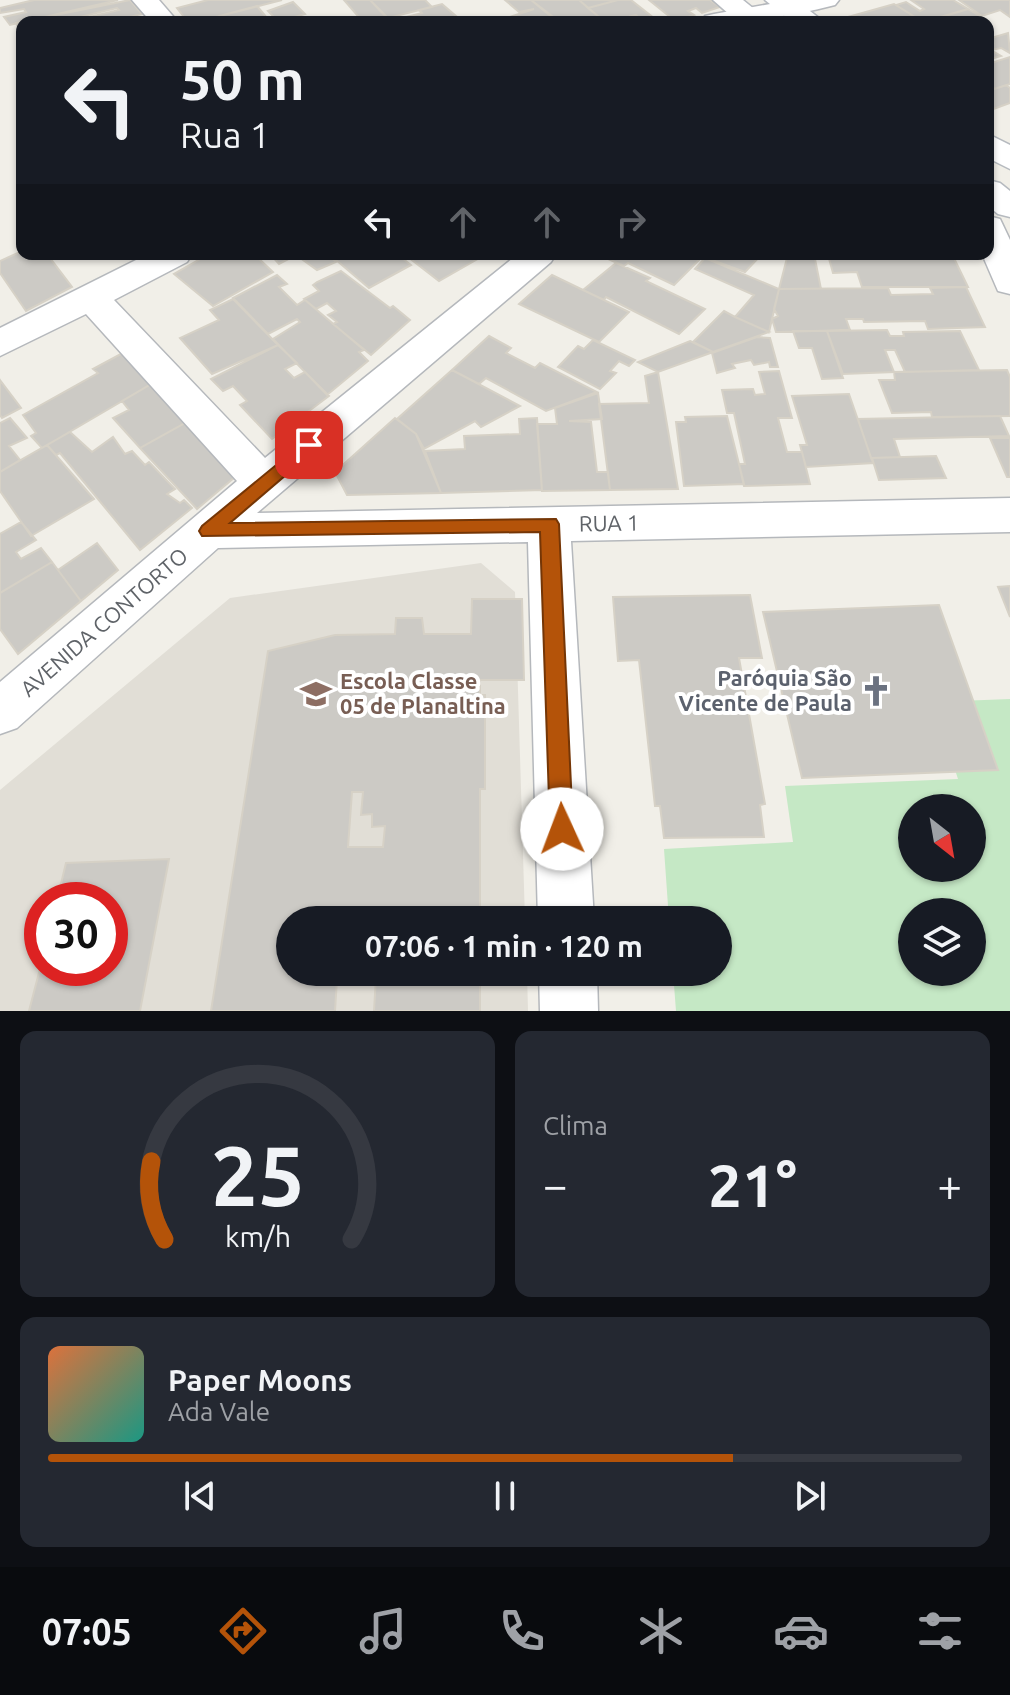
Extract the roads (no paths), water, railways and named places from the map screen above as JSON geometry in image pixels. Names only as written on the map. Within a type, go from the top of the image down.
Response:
[{"type":"street","points":[[145,0],[160,16]]},
{"type":"street","points":[[742,12],[793,11],[826,0]]},
{"type":"street","points":[[994,195],[1010,207]]},
{"type":"street","points":[[994,242],[1010,283]]},
{"type":"street","points":[[0,343],[164,260]]},
{"type":"street","name":"AVENIDA CONTORTO","points":[[0,712],[263,483],[532,260]]},
{"type":"street","points":[[92,298],[263,483]]},
{"type":"street","name":"RUA 1","points":[[209,531],[1010,515]]},
{"type":"street","points":[[549,524],[565,906]]},
{"type":"street","points":[[568,986],[569,1011]]},
{"type":"place","name":"Paróquia São Vicente de Paula","points":[[876,691]]},
{"type":"place","name":"Escola Classe 05 de Planaltina","points":[[316,694]]}]
